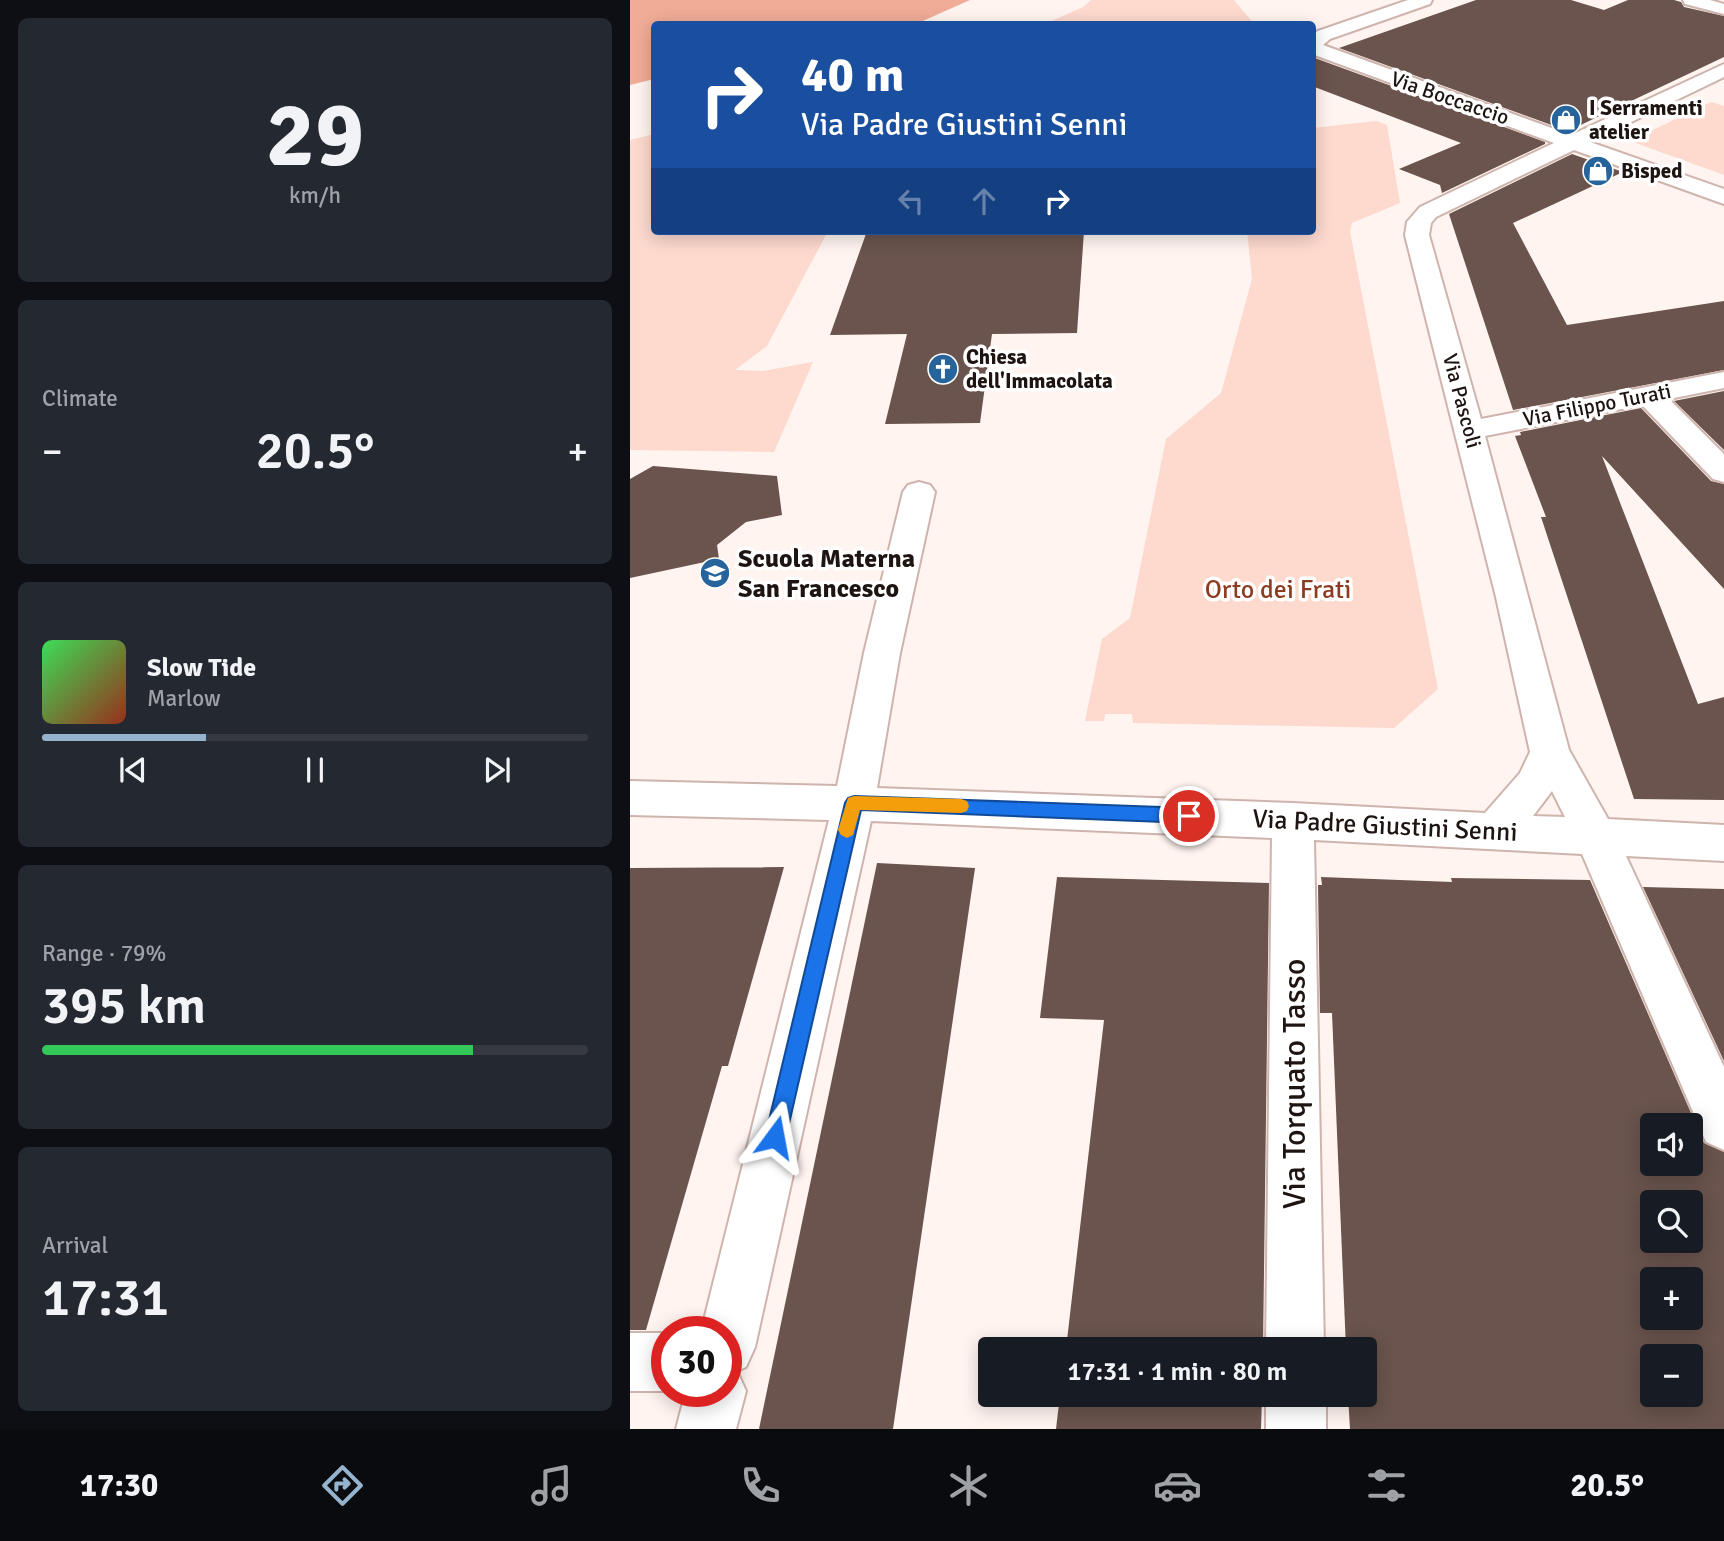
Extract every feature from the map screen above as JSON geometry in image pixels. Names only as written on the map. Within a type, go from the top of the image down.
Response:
[{"type":"street","name":"Via Boccaccio","points":[[1316,39],[1424,0]]},
{"type":"street","points":[[1691,0],[1724,9]]},
{"type":"street","name":"Via Boccaccio","points":[[1316,48],[1325,54],[1724,197]]},
{"type":"street","points":[[1574,142],[1724,70]]},
{"type":"street","name":"Via Pascoli","points":[[1574,142],[1428,212],[1419,222],[1417,235],[1470,430],[1550,752],[1625,899],[1724,1124]]},
{"type":"street","name":"Via Filippo Turati","points":[[1470,430],[1724,380]]},
{"type":"street","points":[[1648,395],[1724,472]]},
{"type":"street","points":[[733,1316],[854,803],[882,653],[919,492]]},
{"type":"street","points":[[1496,831],[1535,783],[1550,752]]},
{"type":"street","name":"Via Padre Giustini Senni","points":[[630,798],[854,803],[1293,820],[1724,843]]},
{"type":"street","name":"Via Torquato Tasso","points":[[1293,820],[1296,1337]]},
{"type":"street","points":[[630,1362],[651,1362]]},
{"type":"street","points":[[706,1429],[712,1407]]},
{"type":"street","points":[[1296,1407],[1296,1429]]},
{"type":"green space","points":[[1091,0],[1234,0],[1252,21],[1052,21],[1083,7]]},
{"type":"green space","points":[[1711,102],[1724,106],[1724,175],[1630,141]]},
{"type":"green space","name":"Orto dei Frati","points":[[1376,121],[1387,125],[1400,203],[1352,223],[1350,232],[1438,689],[1394,728],[1133,723],[1132,714],[1105,714],[1104,721],[1085,721],[1102,639],[1130,618],[1166,439],[1221,393],[1252,279],[1247,235],[1316,235],[1316,128]]},
{"type":"green space","points":[[651,135],[651,235],[826,235],[767,346],[735,370],[763,371],[813,362],[774,452],[630,450],[630,140]]},
{"type":"shaded area","points":[[630,0],[970,0],[923,21],[651,21],[651,80],[630,85]]},
{"type":"building","points":[[1476,0],[1571,0],[1604,10],[1628,0],[1674,0],[1681,2],[1684,7],[1724,16],[1724,57],[1568,131],[1339,48]]},
{"type":"building","points":[[1316,58],[1545,144],[1442,193],[1440,185],[1399,169],[1461,143],[1316,88]]},
{"type":"building","points":[[1572,154],[1623,172],[1513,223],[1567,325],[1724,301],[1724,370],[1513,410],[1449,214]]},
{"type":"building","points":[[866,235],[1084,235],[1077,333],[992,334],[980,423],[885,424],[907,334],[830,335]]},
{"type":"building","points":[[1724,391],[1724,450],[1674,401]]},
{"type":"building","points":[[1641,408],[1711,481],[1724,484],[1724,589],[1602,456],[1698,704],[1724,697],[1724,800],[1634,799],[1541,517],[1546,517],[1515,436],[1521,435],[1520,432]]},
{"type":"building","points":[[653,466],[777,476],[782,515],[746,522],[717,545],[719,559],[630,578],[630,479]]},
{"type":"building","points":[[877,863],[975,868],[893,1429],[759,1429]]},
{"type":"building","points":[[784,867],[728,1066],[722,1066],[646,1330],[630,1330],[630,868]]},
{"type":"building","points":[[1057,877],[1269,883],[1263,1337],[1067,1337],[1104,1020],[1040,1018]]},
{"type":"building","points":[[1321,877],[1452,882],[1451,878],[1590,880],[1691,1113],[1640,1113],[1640,1176],[1703,1176],[1703,1141],[1724,1152],[1724,1429],[1350,1429],[1349,1407],[1377,1407],[1377,1337],[1346,1337],[1332,1013],[1320,1013],[1318,885],[1322,885]]},
{"type":"building","points":[[1643,887],[1724,889],[1724,1061]]},
{"type":"building","points":[[1059,1407],[1262,1407],[1261,1429],[1056,1429]]},
{"type":"slow traffic","points":[[847,830],[854,803],[961,806]]},
{"type":"place","name":"I Serramenti atelier","points":[[1566,120]]},
{"type":"place","name":"Bisped","points":[[1598,171]]},
{"type":"place","name":"Chiesa dell'Immacolata","points":[[943,369]]},
{"type":"place","name":"Scuola Materna San Francesco","points":[[715,573]]},
{"type":"route","points":[[775,1137],[854,803],[1189,816]]}]
